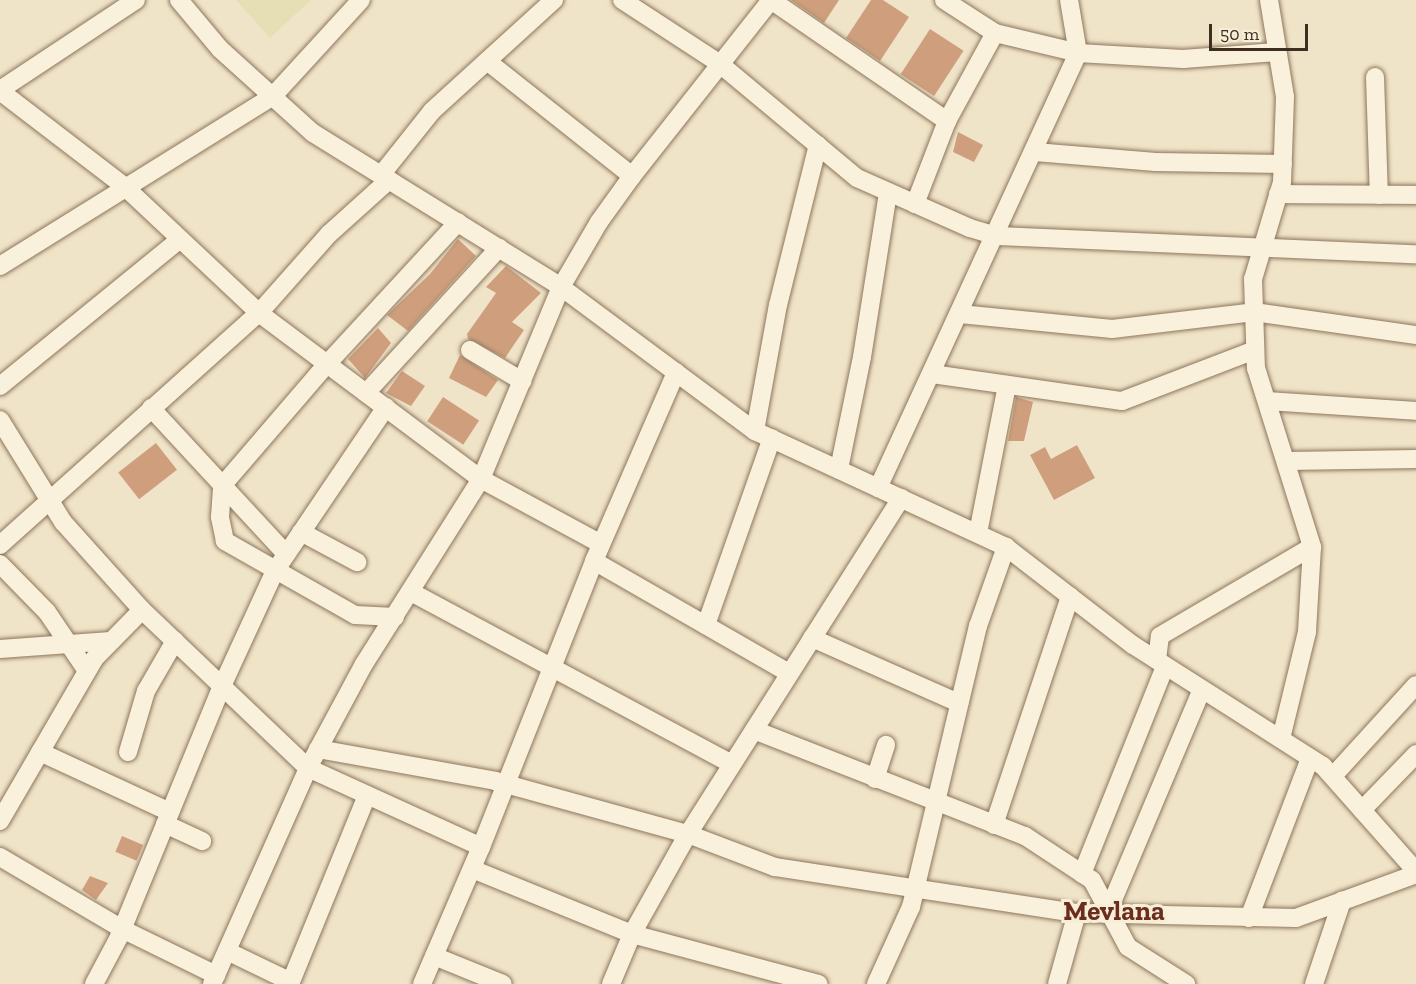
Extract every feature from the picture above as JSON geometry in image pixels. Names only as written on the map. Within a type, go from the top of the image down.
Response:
[{"type":"street","points":[[136,0],[0,91],[125,187],[259,313],[481,479],[602,544]]},
{"type":"street","points":[[179,0],[220,49],[314,133],[561,287],[755,430],[1006,547],[1161,663],[1310,758],[1333,777],[1416,873],[1296,918],[1077,913],[914,891],[775,867],[688,834],[506,785],[318,749]]},
{"type":"street","points":[[0,266],[273,96],[361,0]]},
{"type":"street","points":[[0,545],[48,498],[259,313],[329,234],[385,177],[432,111],[554,0]]},
{"type":"street","points":[[622,0],[720,64],[857,178],[996,236],[1263,245],[1416,254]]},
{"type":"street","points":[[0,857],[214,980],[318,749],[364,664],[481,479],[561,287],[599,222],[632,176],[771,0],[946,121]]},
{"type":"street","points":[[944,0],[995,33],[1078,53],[1183,59],[1277,52]]},
{"type":"street","points":[[878,488],[1035,152],[1078,53],[1069,0]]},
{"type":"street","points":[[1269,0],[1285,98],[1283,164],[1278,194],[1253,279],[1256,368],[1288,461],[1312,547],[1307,632],[1281,739]]},
{"type":"street","points":[[915,204],[946,121],[995,33]]},
{"type":"street","points":[[487,61],[632,176]]},
{"type":"street","points":[[1375,78],[1379,195]]},
{"type":"street","points":[[755,430],[778,305],[818,145]]},
{"type":"street","points":[[1035,152],[1156,162],[1283,164]]},
{"type":"street","points":[[838,469],[862,357],[888,192]]},
{"type":"street","points":[[1278,194],[1416,195]]},
{"type":"street","points":[[395,616],[355,615],[225,542],[220,517],[222,486],[327,364],[458,222]]},
{"type":"street","points":[[0,386],[180,239]]},
{"type":"street","points":[[366,393],[499,248]]},
{"type":"street","points":[[960,314],[1112,329],[1254,312],[1416,335]]},
{"type":"street","points":[[470,350],[522,381]]},
{"type":"street","points":[[932,374],[1122,401],[1255,350]]},
{"type":"street","points":[[422,984],[481,847],[594,561],[676,372]]},
{"type":"street","points":[[978,534],[1007,385]]},
{"type":"street","points":[[1267,401],[1416,411]]},
{"type":"street","points":[[94,984],[122,929],[222,686],[275,571],[386,407]]},
{"type":"street","points":[[151,408],[286,555]]},
{"type":"street","points":[[0,420],[63,522],[142,610],[308,768],[481,847]]},
{"type":"street","points":[[706,625],[772,438]]},
{"type":"street","points":[[1288,461],[1416,459]]},
{"type":"street","points":[[611,984],[632,934],[688,834],[901,498]]},
{"type":"street","points":[[301,532],[357,562]]},
{"type":"street","points":[[876,984],[914,891],[978,626],[1006,547]]},
{"type":"street","points":[[1082,874],[1161,663],[1161,636],[1312,547]]},
{"type":"street","points":[[594,561],[789,674]]},
{"type":"street","points":[[0,564],[47,612],[87,671]]},
{"type":"street","points":[[411,592],[732,764]]},
{"type":"street","points":[[994,825],[1070,596]]},
{"type":"street","points":[[0,821],[87,671],[111,641],[142,610]]},
{"type":"street","points":[[812,638],[959,703]]},
{"type":"street","points":[[1,651],[111,641]]},
{"type":"street","points":[[128,752],[146,692],[175,641]]},
{"type":"street","points":[[1333,777],[1416,685]]},
{"type":"street","points":[[1107,914],[1202,689]]},
{"type":"street","points":[[754,730],[934,803],[1025,836],[1092,880],[1107,914],[1128,947],[1186,984]]},
{"type":"street","points":[[875,779],[886,745]]},
{"type":"street","points":[[40,752],[167,818],[202,841]]},
{"type":"street","points":[[1362,810],[1416,754]]},
{"type":"street","points":[[1249,918],[1310,758]]},
{"type":"street","points":[[227,951],[291,983],[367,795]]},
{"type":"street","points":[[472,869],[632,934],[818,984]]},
{"type":"street","points":[[1314,984],[1342,901]]},
{"type":"street","points":[[1057,984],[1077,913]]},
{"type":"street","points":[[434,956],[503,984]]},
{"type":"shaded area","points":[[236,0],[311,0],[270,38]]},
{"type":"building","points":[[791,0],[839,0],[824,23]]},
{"type":"building","points":[[871,0],[883,0],[909,17],[880,61],[846,38]]},
{"type":"building","points":[[930,29],[964,51],[934,96],[901,74]]},
{"type":"building","points":[[958,132],[983,145],[974,162],[953,152]]},
{"type":"building","points":[[458,239],[476,256],[408,331],[387,315],[430,274]]},
{"type":"building","points":[[506,266],[541,293],[512,322],[524,330],[505,358],[468,339],[467,334],[496,293],[486,287]]},
{"type":"building","points":[[378,328],[391,343],[365,378],[348,359]]},
{"type":"building","points":[[460,355],[498,380],[486,397],[449,378]]},
{"type":"building","points":[[402,371],[425,386],[411,406],[386,393]]},
{"type":"building","points":[[443,397],[479,420],[463,445],[427,421]]},
{"type":"building","points":[[1016,397],[1033,402],[1024,441],[1008,441]]},
{"type":"building","points":[[156,443],[177,470],[139,499],[118,473]]},
{"type":"building","points":[[1077,445],[1095,478],[1054,500],[1030,455],[1045,447],[1051,459]]},
{"type":"building","points":[[122,836],[143,845],[137,861],[115,852]]},
{"type":"building","points":[[90,876],[108,883],[96,900],[82,890]]},
{"type":"district","name":"Mevlana","points":[[1114,912]]}]
